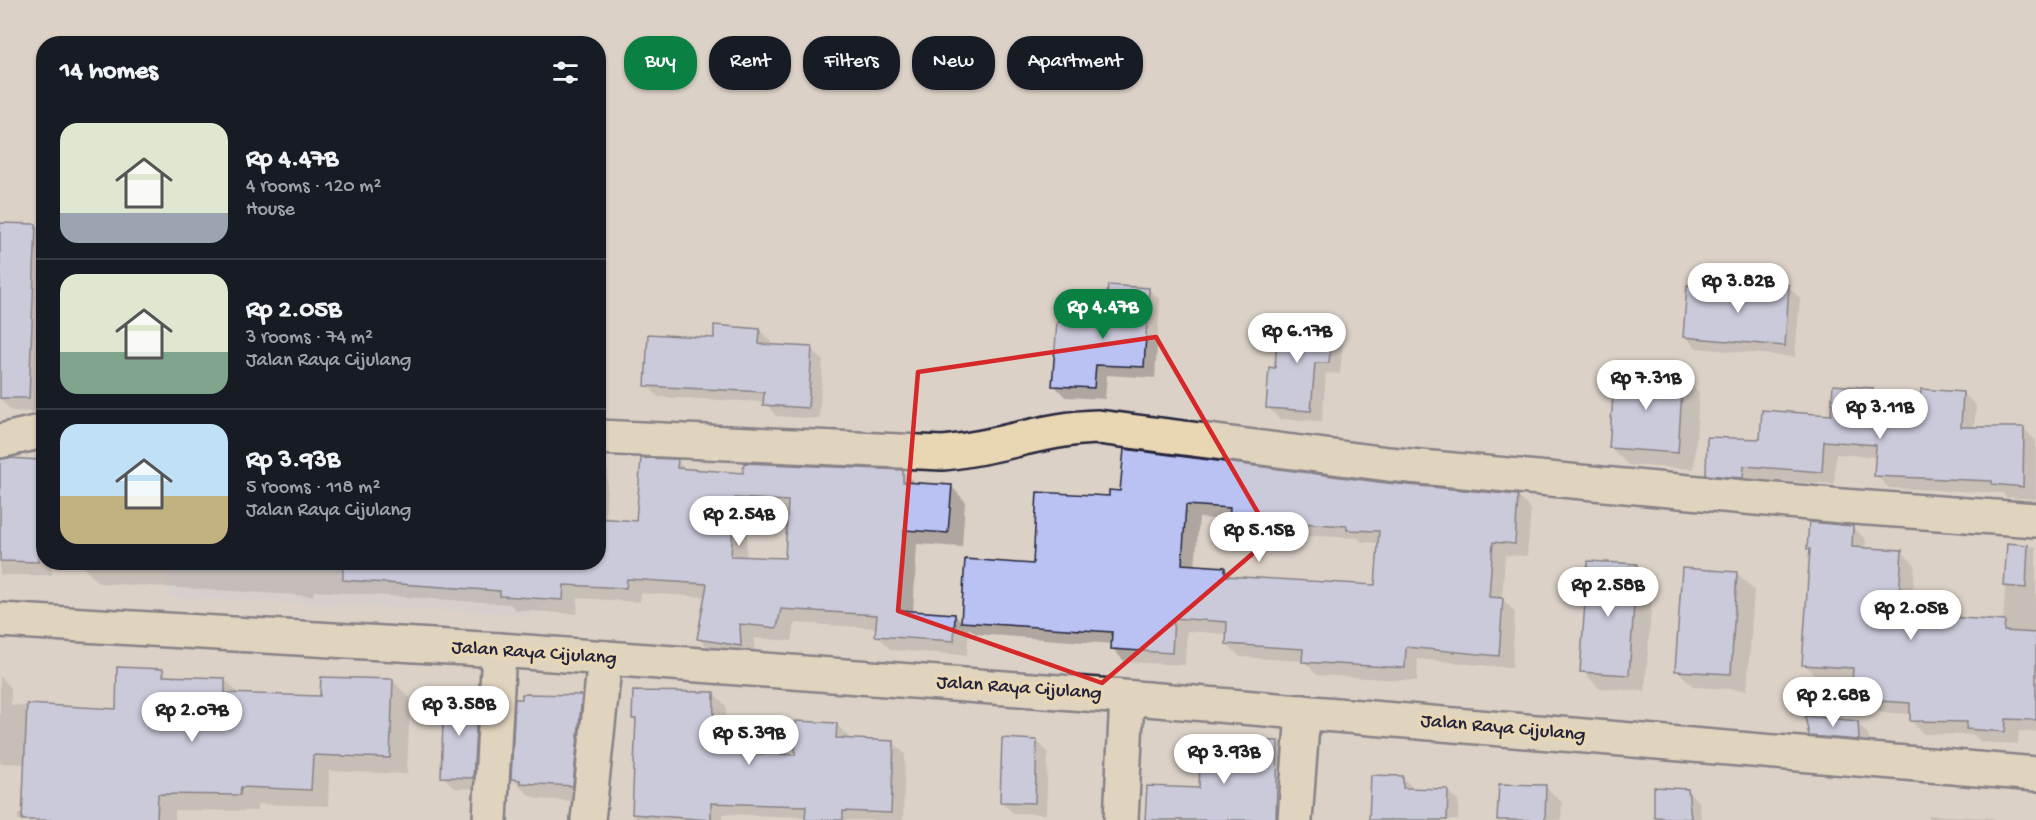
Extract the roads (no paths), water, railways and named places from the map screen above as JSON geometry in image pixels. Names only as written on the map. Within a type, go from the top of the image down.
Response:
[{"type":"main road","points":[[606,437],[942,453],[984,448],[1069,427],[1098,427],[1388,465],[1841,507],[2036,520]]},
{"type":"main road","points":[[0,441],[36,433]]},
{"type":"main road","name":"Jalan Raya Cijulang","points":[[0,620],[605,658],[1303,712],[2036,774]]},
{"type":"main road","points":[[490,820],[499,650]]},
{"type":"main road","points":[[588,820],[605,658]]},
{"type":"main road","points":[[1121,820],[1127,698]]},
{"type":"main road","points":[[1295,820],[1303,712]]}]
